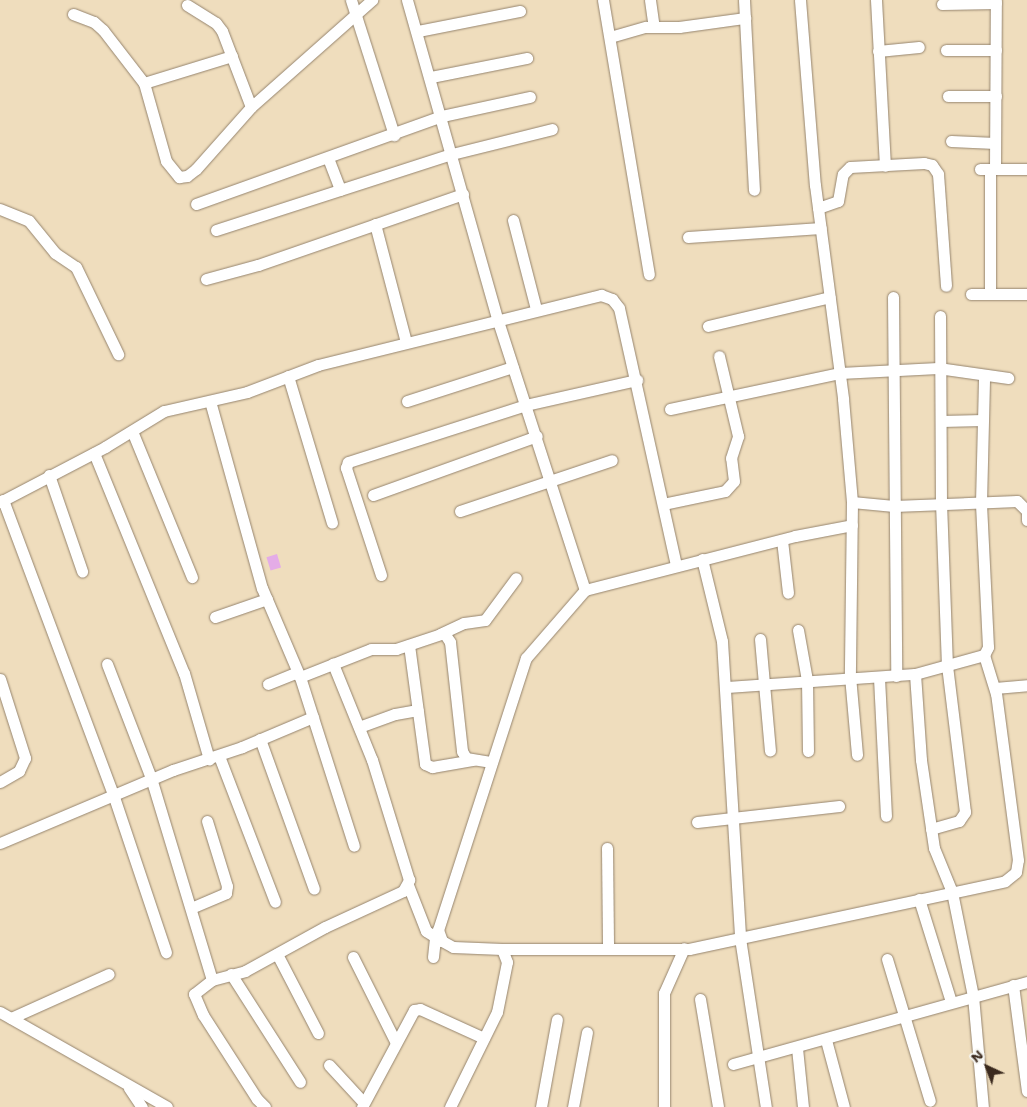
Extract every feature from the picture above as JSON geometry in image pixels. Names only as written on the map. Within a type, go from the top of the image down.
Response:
[{"type":"street","points":[[351,0],[394,135]]},
{"type":"street","points":[[74,14],[94,22],[103,30],[144,83],[166,161],[179,177],[187,176],[196,169],[251,107],[372,0]]},
{"type":"street","points":[[407,0],[418,31],[497,318],[537,436],[585,590]]},
{"type":"street","points":[[604,0],[649,274]]},
{"type":"street","points":[[650,0],[654,27]]},
{"type":"street","points":[[744,0],[754,190]]},
{"type":"street","points":[[800,0],[818,208],[840,373],[852,502],[850,676],[857,755]]},
{"type":"street","points":[[876,0],[885,166]]},
{"type":"street","points":[[942,4],[996,2],[995,143],[988,169],[990,294]]},
{"type":"street","points":[[187,5],[216,23],[232,56],[251,107]]},
{"type":"street","points":[[418,31],[520,11]]},
{"type":"street","points":[[610,37],[654,27],[679,27],[745,18]]},
{"type":"street","points":[[878,51],[919,47]]},
{"type":"street","points":[[946,50],[996,50]]},
{"type":"street","points":[[144,83],[232,56]]},
{"type":"street","points":[[431,78],[526,58]]},
{"type":"street","points":[[948,96],[996,96]]},
{"type":"street","points":[[196,204],[394,135],[442,116],[530,97]]},
{"type":"street","points":[[216,230],[452,154],[552,129]]},
{"type":"street","points":[[952,141],[995,143]]},
{"type":"street","points":[[328,158],[340,190]]},
{"type":"street","points":[[818,208],[838,201],[845,169],[924,163],[932,166],[938,174],[946,286]]},
{"type":"street","points":[[988,169],[1027,168]]},
{"type":"street","points":[[206,280],[463,194]]},
{"type":"street","points":[[0,209],[30,221],[55,253],[76,267],[118,354]]},
{"type":"street","points":[[513,220],[536,309]]},
{"type":"street","points":[[375,224],[406,342]]},
{"type":"street","points":[[688,237],[821,228]]},
{"type":"street","points":[[971,294],[1027,294]]},
{"type":"street","points":[[166,952],[113,794],[2,501],[94,453],[164,411],[210,402],[288,376],[406,342],[497,318],[601,295],[612,299],[619,308],[676,566]]},
{"type":"street","points":[[708,326],[830,297]]},
{"type":"street","points":[[893,297],[896,676]]},
{"type":"street","points":[[931,829],[959,821],[965,812],[947,666],[938,368],[940,316]]},
{"type":"street","points":[[663,504],[731,487],[731,458],[738,436],[719,356]]},
{"type":"street","points":[[407,401],[513,367]]},
{"type":"street","points":[[670,409],[840,373],[893,372],[938,368],[1008,378]]},
{"type":"street","points":[[288,376],[332,523]]},
{"type":"street","points":[[727,687],[766,682],[850,676],[879,678],[915,674],[984,654],[988,647],[980,503],[984,376]]},
{"type":"street","points":[[382,575],[346,468],[348,462],[526,404],[636,380]]},
{"type":"street","points":[[210,402],[267,600],[299,674],[354,846]]},
{"type":"street","points":[[940,422],[983,420]]},
{"type":"street","points":[[132,431],[192,577]]},
{"type":"street","points":[[373,495],[537,436]]},
{"type":"street","points":[[94,453],[184,673],[214,757],[275,902]]},
{"type":"street","points":[[460,511],[549,479],[612,460]]},
{"type":"street","points":[[49,475],[82,572]]},
{"type":"street","points":[[852,502],[894,506],[1017,501],[1027,511],[1027,520]]},
{"type":"street","points":[[433,957],[438,939],[438,930],[469,843],[492,762],[526,658],[585,590],[702,559],[852,525]]},
{"type":"street","points":[[782,540],[788,594]]},
{"type":"street","points":[[702,559],[721,634],[727,687],[740,938],[766,1107]]},
{"type":"street","points":[[268,684],[333,664],[371,649],[390,650],[409,645],[464,624],[485,620],[516,578]]},
{"type":"street","points":[[215,616],[267,600]]},
{"type":"street","points":[[798,630],[807,680],[808,751]]},
{"type":"street","points":[[440,634],[444,633],[450,642],[462,752],[466,758],[492,762]]},
{"type":"street","points":[[760,639],[766,682],[770,751]]},
{"type":"street","points":[[409,645],[426,766],[463,764],[473,760]]},
{"type":"street","points":[[333,664],[372,760],[408,885],[426,931],[453,947],[502,949],[684,948],[740,938],[1005,881],[1016,872],[1018,860],[995,688],[984,654]]},
{"type":"street","points":[[107,664],[152,778],[212,980]]},
{"type":"street","points":[[915,674],[921,760],[931,829],[939,864],[952,892],[973,996],[983,1107]]},
{"type":"street","points":[[879,678],[886,816]]},
{"type":"street","points":[[0,679],[25,758],[19,771],[0,782]]},
{"type":"street","points":[[995,688],[1027,685]]},
{"type":"street","points":[[359,727],[395,714],[418,710]]},
{"type":"street","points":[[0,843],[152,778],[214,757],[313,717]]},
{"type":"street","points":[[260,739],[314,889]]},
{"type":"street","points":[[697,822],[840,806]]},
{"type":"street","points":[[191,908],[226,893],[207,822]]},
{"type":"street","points":[[607,848],[608,949]]},
{"type":"street","points":[[265,1107],[257,1100],[196,1003],[194,994],[212,980],[277,954],[325,927],[403,891],[408,885]]},
{"type":"street","points":[[919,899],[951,1002]]},
{"type":"street","points":[[664,1107],[664,993],[684,948]]},
{"type":"street","points":[[450,1107],[497,1012],[504,988],[507,962],[502,949]]},
{"type":"street","points":[[277,954],[318,1033]]},
{"type":"street","points":[[353,957],[395,1042]]},
{"type":"street","points":[[887,959],[906,1016],[930,1101]]},
{"type":"street","points":[[12,1018],[109,974]]},
{"type":"street","points":[[231,974],[300,1082]]},
{"type":"street","points":[[733,1064],[758,1059],[951,1002],[1027,982]]},
{"type":"street","points":[[1013,985],[1027,1091]]},
{"type":"street","points":[[328,1064],[363,1105],[410,1014],[420,1009],[424,997]]},
{"type":"street","points":[[700,999],[718,1107]]},
{"type":"street","points":[[420,1009],[484,1038]]},
{"type":"street","points":[[0,1012],[167,1107]]},
{"type":"street","points":[[541,1107],[557,1019]]},
{"type":"street","points":[[574,1107],[587,1032]]},
{"type":"street","points":[[826,1040],[844,1107]]},
{"type":"street","points":[[797,1048],[803,1107]]},
{"type":"street","points":[[126,1084],[142,1107]]},
{"type":"building","points":[[277,554],[281,567],[271,571],[266,557]]}]
